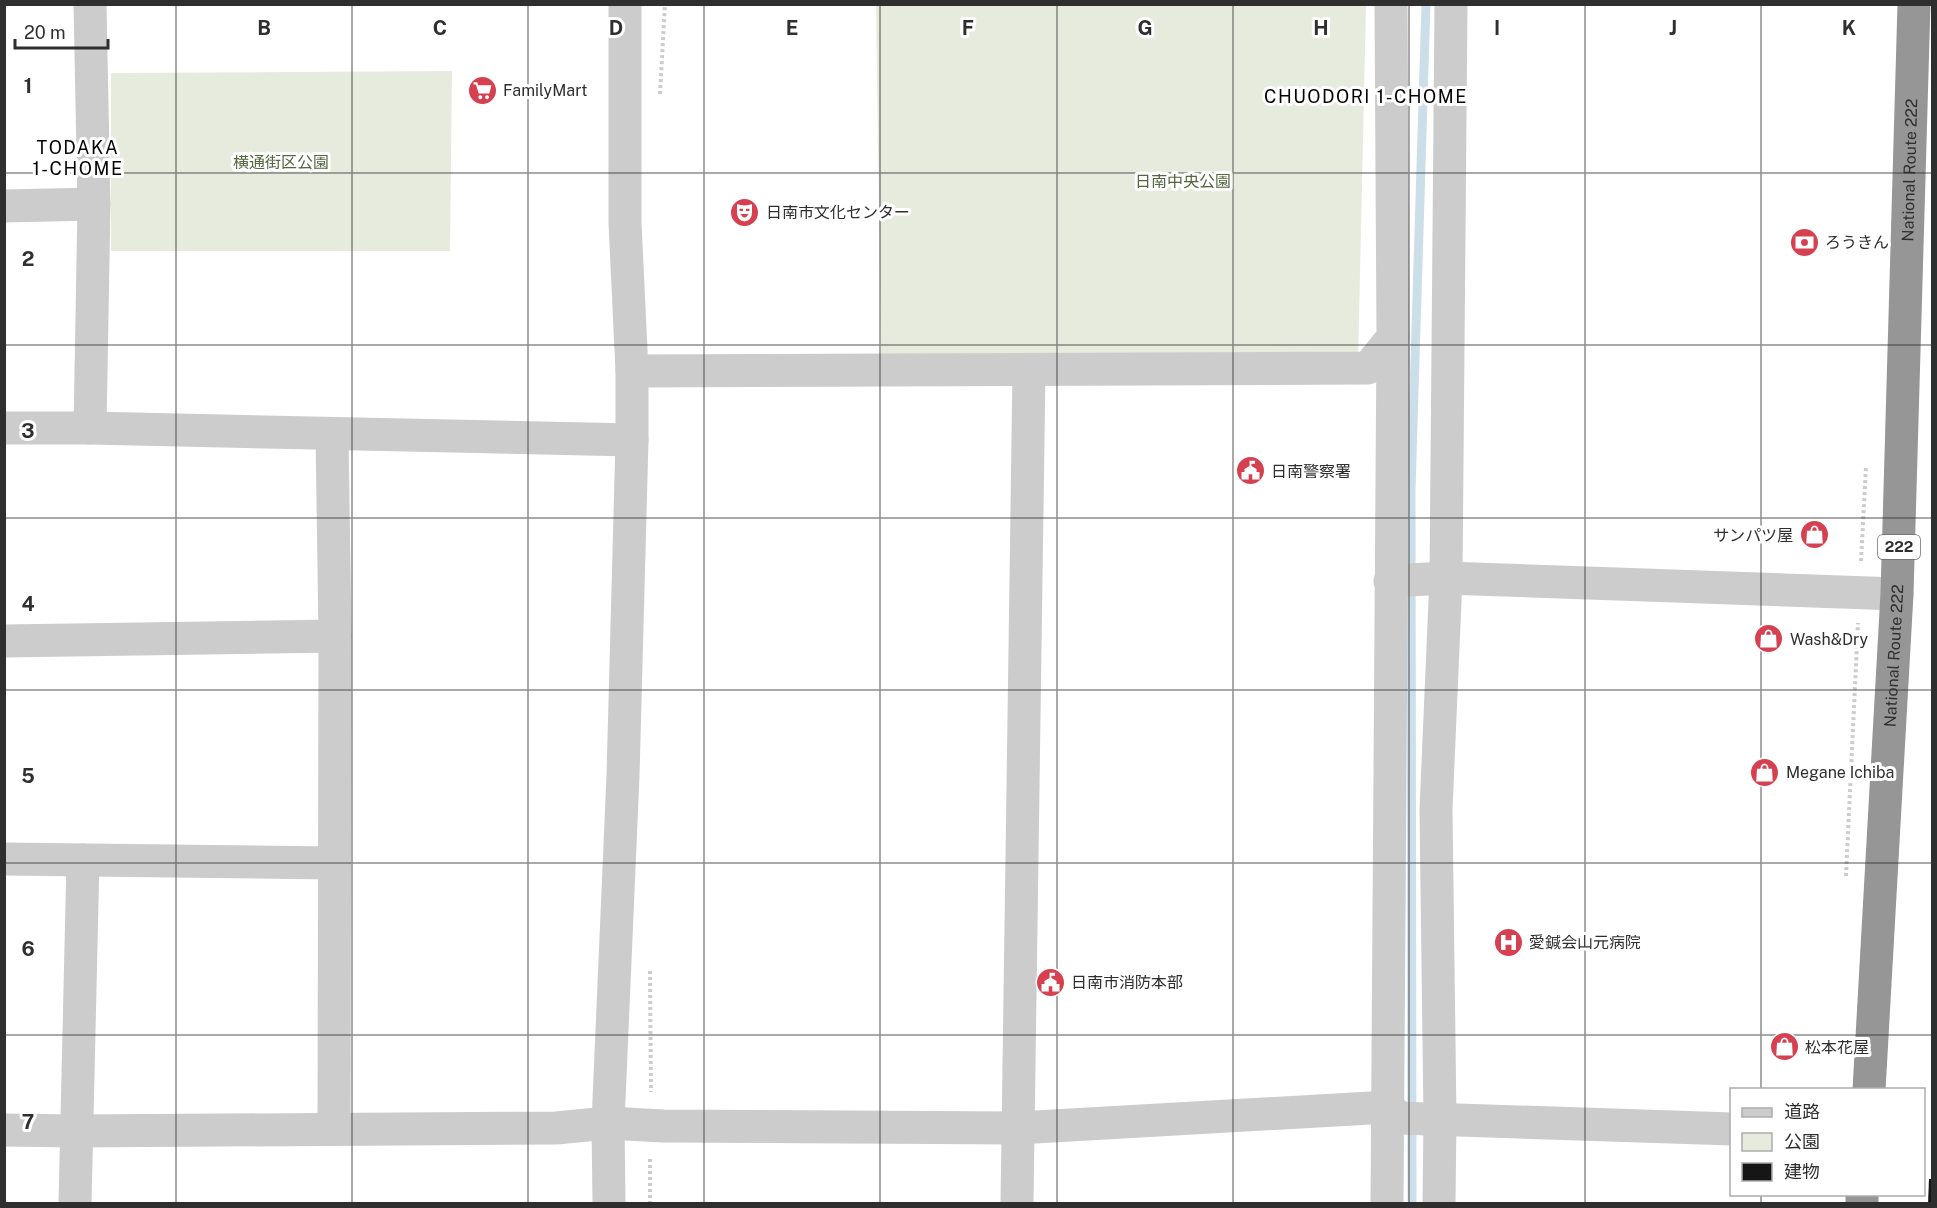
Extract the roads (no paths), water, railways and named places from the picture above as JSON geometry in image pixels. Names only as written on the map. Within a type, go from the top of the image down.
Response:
[{"type":"highway","name":"National Route 222","points":[[1869,1088],[1897,594],[1914,4]]},
{"type":"street","points":[[90,4],[94,204],[90,428]]},
{"type":"street","points":[[609,1203],[608,1124],[623,776],[632,440],[632,371],[625,223],[625,4]]},
{"type":"street","points":[[1391,4],[1393,337],[1418,580],[1436,809],[1438,1203]]},
{"type":"street","points":[[1387,1203],[1394,1112],[1418,580],[1451,4]]},
{"type":"street","points":[[4,206],[94,204]]},
{"type":"street","points":[[632,371],[1368,368],[1393,337]]},
{"type":"street","points":[[1017,1203],[1029,370]]},
{"type":"street","points":[[4,428],[632,440]]},
{"type":"street","points":[[332,434],[335,636],[334,1128]]},
{"type":"street","points":[[1418,580],[1897,594]]},
{"type":"street","points":[[4,641],[335,636]]},
{"type":"street","points":[[4,859],[334,863]]},
{"type":"street","points":[[75,1203],[82,860]]},
{"type":"street","points":[[4,1130],[556,1128],[608,1124],[1018,1128],[1394,1112],[1436,1119],[1730,1129]]},
{"type":"waterway","points":[[1412,1204],[1411,490],[1426,4]]},
{"type":"place","name":"FamilyMart","points":[[482,90]]},
{"type":"place","name":"日南市文化センター","points":[[745,212]]},
{"type":"place","name":"ろうきん","points":[[1804,242]]},
{"type":"place","name":"日南警察署","points":[[1250,471]]},
{"type":"place","name":"サンパツ屋","points":[[1814,535]]},
{"type":"place","name":"Wash&Dry","points":[[1769,639]]},
{"type":"place","name":"Megane Ichiba","points":[[1765,772]]},
{"type":"place","name":"愛鍼会山元病院","points":[[1508,942]]},
{"type":"place","name":"日南市消防本部","points":[[1050,982]]},
{"type":"place","name":"松本花屋","points":[[1784,1047]]},
{"type":"district","name":"CHUODORI 1-CHOME","points":[[1366,97]]},
{"type":"district","name":"TODAKA 1-CHOME","points":[[78,158]]},
{"type":"park label","name":"横通街区公園","points":[[281,162]]},
{"type":"park label","name":"日南中央公園","points":[[1183,181]]}]
